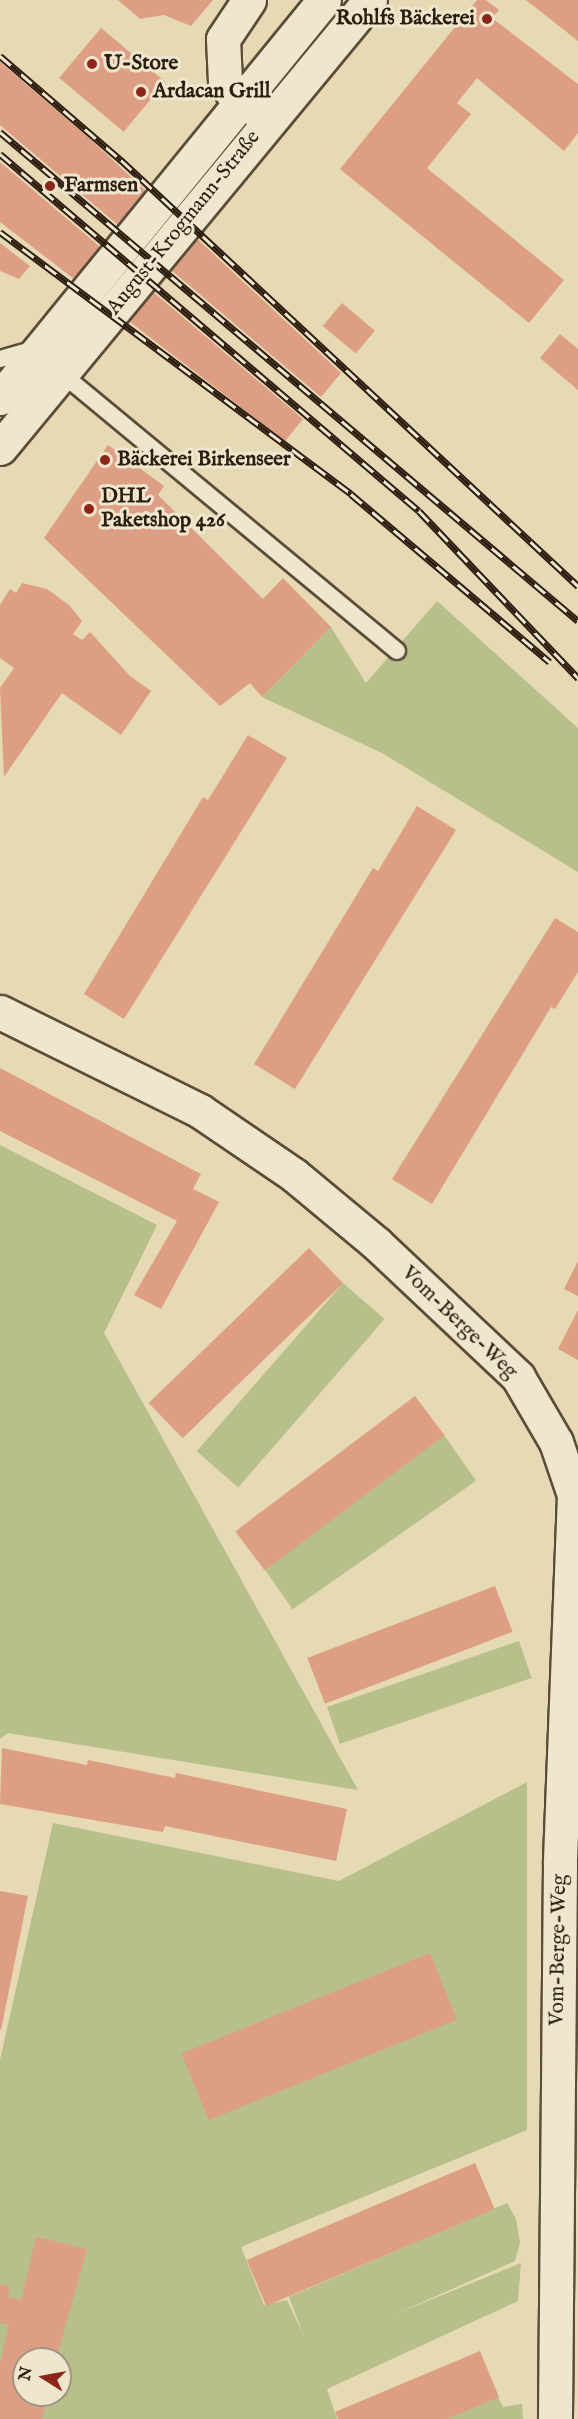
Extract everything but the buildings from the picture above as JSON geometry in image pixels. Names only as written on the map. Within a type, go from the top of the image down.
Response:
[{"type":"street","points":[[249,0],[227,28],[221,51],[225,81],[238,103],[273,115]]},
{"type":"street","name":"August-Krogmann-Straße","points":[[0,398],[324,0]]},
{"type":"street","name":"August-Krogmann-Straße","points":[[0,448],[370,0]]},
{"type":"street","name":"Vom-Berge-Weg","points":[[0,1012],[200,1111],[294,1175],[377,1244],[518,1377],[556,1442],[574,1495],[572,1707],[560,1898],[555,2419]]},
{"type":"lane","points":[[0,359],[42,347]]},
{"type":"lane","points":[[61,373],[397,651]]},
{"type":"green space","points":[[437,601],[578,728],[578,872],[382,753],[262,697],[331,627],[366,683]]},
{"type":"green space","points":[[0,1145],[157,1225],[104,1333],[358,1790],[8,1733],[0,1739]]},
{"type":"green space","points":[[343,1283],[385,1319],[238,1487],[197,1451]]},
{"type":"green space","points":[[444,1435],[476,1481],[293,1609],[261,1563]]},
{"type":"green space","points":[[519,1641],[532,1678],[340,1744],[327,1707]]},
{"type":"green space","points":[[527,1782],[527,2130],[241,2247],[264,2305],[287,2300],[304,2336],[289,2297],[507,2203],[516,2219],[520,2243],[515,2261],[398,2313],[521,2263],[518,2301],[327,2389],[337,2419],[0,2419],[0,2060],[53,1823],[339,1881]]},
{"type":"green space","points":[[498,2397],[503,2407],[522,2404],[523,2419],[446,2419]]},
{"type":"railway","points":[[0,56],[121,160],[578,586]]},
{"type":"railway","points":[[0,132],[578,621]]},
{"type":"railway","points":[[0,154],[419,511],[578,678]]},
{"type":"railway","points":[[0,232],[351,494],[550,662]]},
{"type":"place","name":"Rohlfs Bäckerei","points":[[487,19]]},
{"type":"place","name":"U-Store","points":[[92,64]]},
{"type":"place","name":"Ardacan Grill","points":[[141,92]]},
{"type":"place","name":"Farmsen","points":[[50,186]]},
{"type":"place","name":"Bäckerei Birkenseer","points":[[105,460]]},
{"type":"place","name":"DHL Paketshop 426","points":[[89,509]]}]
